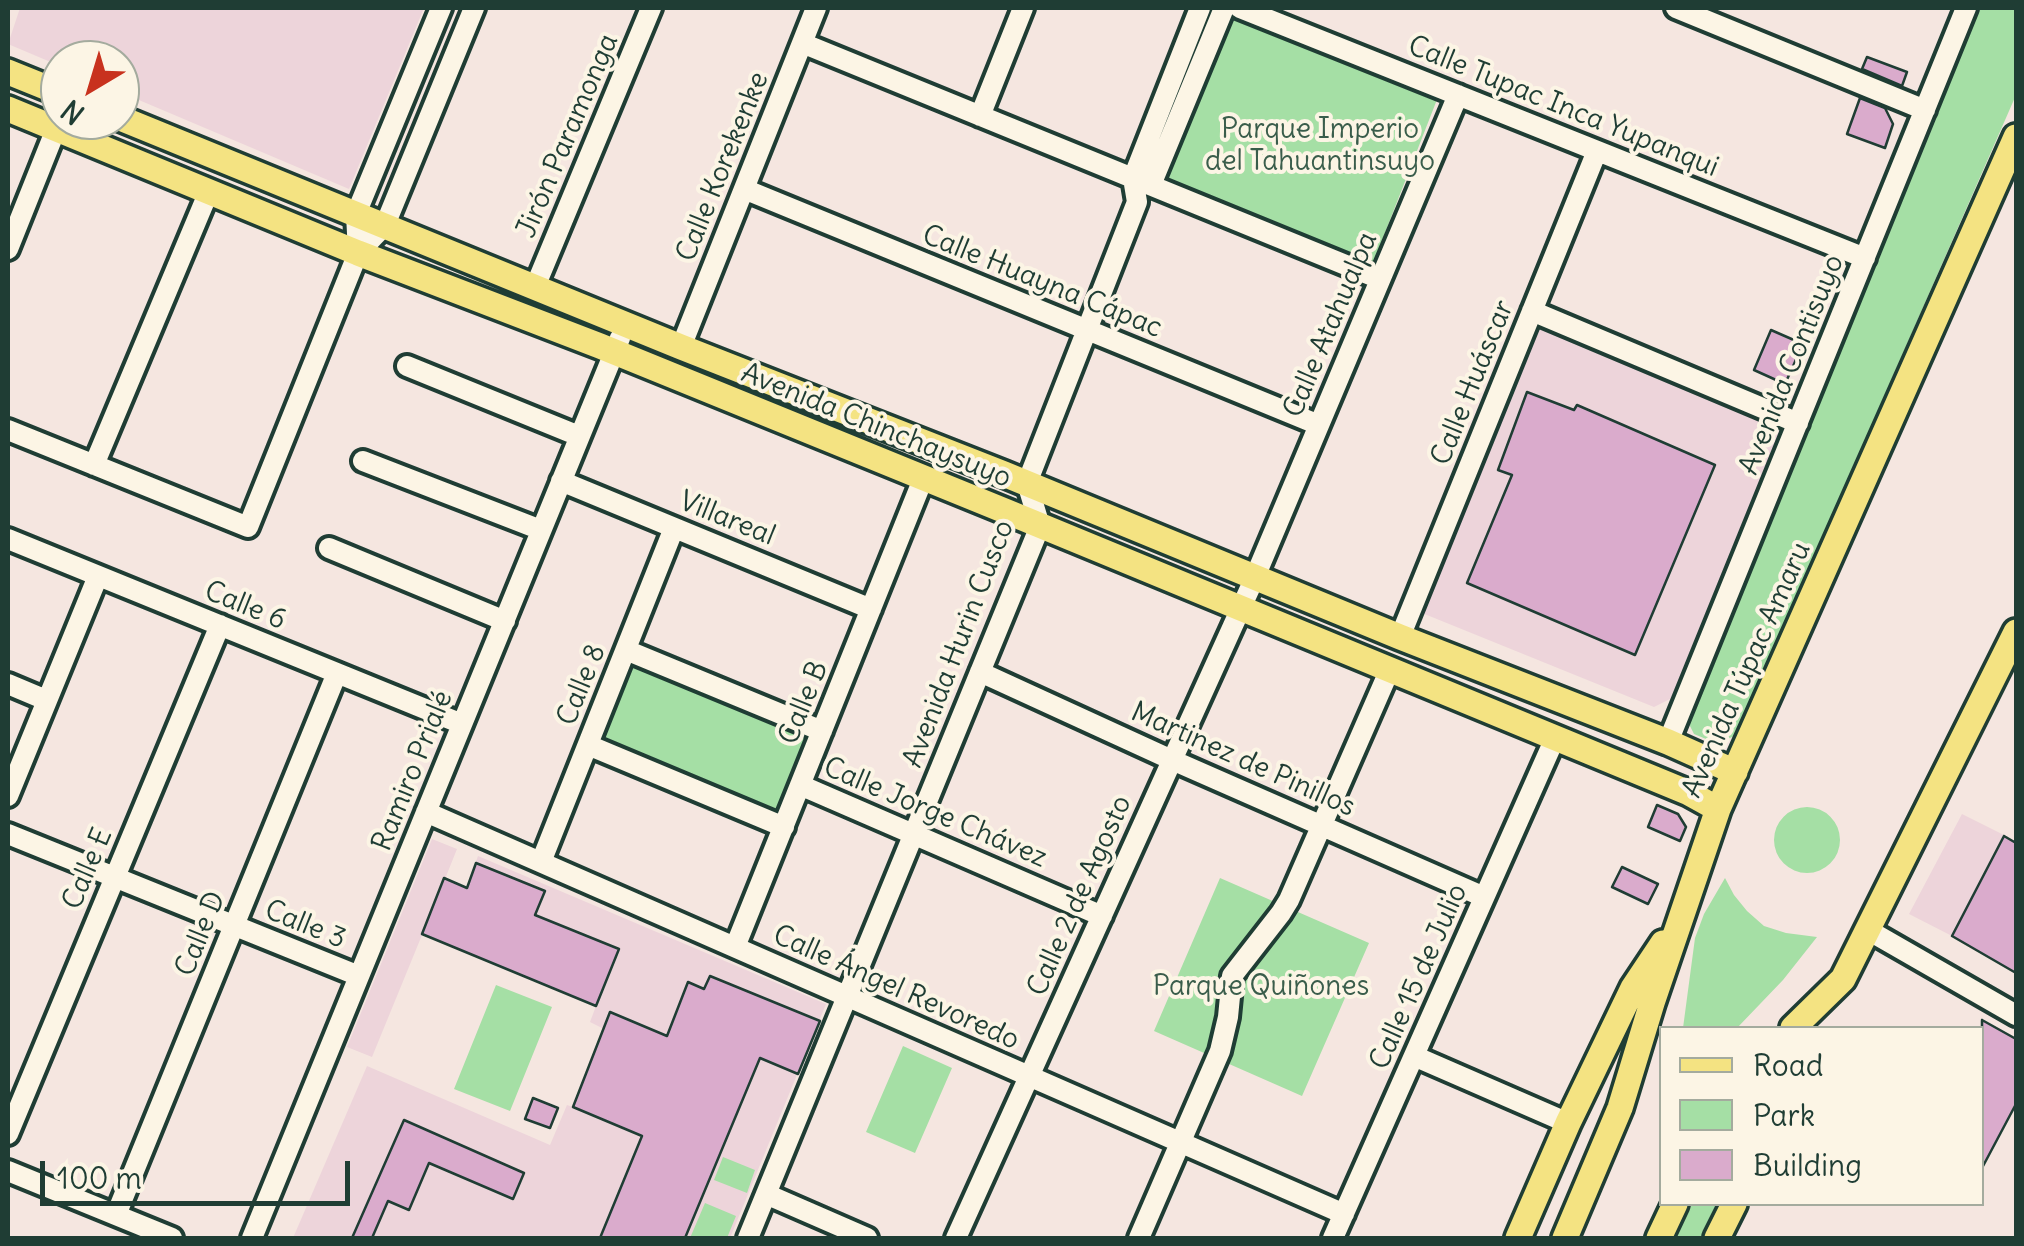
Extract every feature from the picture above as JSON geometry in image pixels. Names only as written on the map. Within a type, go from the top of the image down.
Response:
[{"type":"main road","points":[[8,72],[40,86]]},
{"type":"main road","name":"Avenida Chinchaysuyo","points":[[8,109],[40,122]]},
{"type":"main road","name":"Avenida Chinchaysuyo","points":[[140,126],[1735,772]]},
{"type":"main road","name":"Avenida Túpac Amaru","points":[[1565,1238],[1620,1108],[1718,809],[2016,137]]},
{"type":"main road","name":"Avenida Chinchaysuyo","points":[[83,140],[1390,669],[1689,793],[1718,809]]},
{"type":"main road","points":[[1820,1026],[2016,632]]},
{"type":"main road","points":[[1514,721],[1527,713],[1572,727],[1585,710]]},
{"type":"main road","points":[[1518,1238],[1632,988],[1680,919]]},
{"type":"main road","points":[[1795,1026],[1843,979]]},
{"type":"main road","points":[[1620,1108],[1621,1063],[1632,988]]},
{"type":"main road","points":[[1659,1238],[1674,1206]]},
{"type":"main road","points":[[1717,1238],[1733,1206]]},
{"type":"street","points":[[358,252],[356,214],[442,8]]},
{"type":"street","points":[[8,430],[248,527],[358,252],[385,226],[474,8]]},
{"type":"street","name":"Jirón Paramonga","points":[[535,286],[651,8]]},
{"type":"street","name":"Calle Korekenke","points":[[681,347],[816,8]]},
{"type":"street","points":[[980,116],[1023,8]]},
{"type":"street","points":[[1027,484],[1137,202],[1200,8]]},
{"type":"street","points":[[1142,182],[1224,8]]},
{"type":"street","name":"Calle Tupac Inca Yupanqui","points":[[1240,8],[1865,258]]},
{"type":"street","points":[[1676,8],[1924,110]]},
{"type":"street","name":"Avenida Contisuyo","points":[[1668,742],[1966,8]]},
{"type":"street","points":[[802,43],[1380,279]]},
{"type":"street","name":"Calle Atahualpa","points":[[1255,577],[1458,95]]},
{"type":"street","points":[[8,249],[52,140]]},
{"type":"street","name":"Calle Huáscar","points":[[1400,637],[1597,151]]},
{"type":"street","name":"Calle Huayna Cápac","points":[[744,189],[1319,425]]},
{"type":"street","points":[[94,464],[209,191]]},
{"type":"street","points":[[1532,311],[1798,423]]},
{"type":"street","name":"Ramiro Prialé","points":[[252,1238],[626,324]]},
{"type":"street","points":[[407,366],[580,436]]},
{"type":"street","points":[[363,461],[541,530]]},
{"type":"street","name":"Calle B","points":[[735,947],[923,478]]},
{"type":"street","name":"Villareal","points":[[561,481],[871,609]]},
{"type":"street","name":"Avenida Hurin Cusco","points":[[748,1238],[1040,526],[1027,484]]},
{"type":"street","name":"Calle 8","points":[[541,862],[674,528]]},
{"type":"street","name":"Calle 6","points":[[8,539],[462,724]]},
{"type":"street","points":[[328,548],[505,620]]},
{"type":"street","points":[[8,796],[98,576]]},
{"type":"street","name":"Calle 2 de Agosto","points":[[956,1238],[1255,577]]},
{"type":"street","name":"Calle E","points":[[8,1134],[220,625]]},
{"type":"street","points":[[626,650],[822,731]]},
{"type":"street","points":[[1139,1238],[1220,1051],[1232,976],[1281,913],[1390,669]]},
{"type":"street","name":"Martinez de Pinillos","points":[[980,672],[1484,897]]},
{"type":"street","name":"Calle D","points":[[116,1215],[338,673]]},
{"type":"street","points":[[8,684],[46,700]]},
{"type":"street","name":"Calle 15 de Julio","points":[[1333,1238],[1555,738]]},
{"type":"street","points":[[588,745],[784,827]]},
{"type":"street","name":"Calle Jorge Chávez","points":[[800,785],[1102,916]]},
{"type":"street","name":"Calle Ángel Revoredo","points":[[426,812],[1344,1214]]},
{"type":"street","name":"Calle 3","points":[[8,834],[359,976]]},
{"type":"street","points":[[1868,930],[2016,1015]]},
{"type":"street","points":[[1414,1056],[1568,1122]]},
{"type":"street","points":[[8,1171],[172,1238]]},
{"type":"street","points":[[766,1194],[866,1238]]},
{"type":"shaded area","points":[[20,8],[424,8],[349,189],[140,100],[140,40],[40,40],[40,58],[8,44]]},
{"type":"shaded area","points":[[1537,323],[1789,427],[1676,696],[1654,707],[1422,613]]},
{"type":"shaded area","points":[[1962,814],[2004,835],[1952,936],[1909,914]]},
{"type":"shaded area","points":[[432,839],[457,849],[445,879],[467,887],[478,856],[826,1004],[730,1238],[293,1238],[367,1066],[550,1145],[567,1105],[573,1107],[604,1029],[590,1022],[596,1006],[422,935],[372,1057],[347,1047]]},
{"type":"green space","points":[[1976,8],[2016,8],[2016,95],[1736,735],[1718,744],[1694,734],[1687,720]]},
{"type":"green space","name":"Parque Imperio del Tahuantinsuyo","points":[[1229,11],[1438,97],[1372,266],[1162,177]]},
{"type":"green space","points":[[631,661],[807,734],[775,814],[599,742]]},
{"type":"green space","points":[[1807,807],[1820,809],[1830,817],[1838,827],[1838,853],[1830,863],[1820,871],[1807,873],[1794,871],[1784,863],[1776,853],[1774,840],[1776,827],[1784,817],[1794,809]]},
{"type":"green space","name":"Parque Quiñones","points":[[1220,878],[1369,943],[1302,1096],[1154,1031]]},
{"type":"green space","points":[[1725,878],[1747,911],[1764,926],[1817,937],[1739,1026],[1683,1026],[1695,938]]},
{"type":"green space","points":[[496,985],[552,1007],[510,1111],[454,1089]]},
{"type":"green space","points":[[903,1046],[952,1068],[915,1153],[866,1132]]},
{"type":"green space","points":[[723,1157],[755,1170],[747,1193],[714,1180]]},
{"type":"green space","points":[[705,1203],[736,1216],[727,1238],[690,1238]]},
{"type":"green space","points":[[1691,1206],[1721,1206],[1705,1238],[1676,1238]]},
{"type":"building","points":[[1867,57],[1907,72],[1902,86],[1862,69]]},
{"type":"building","points":[[1860,98],[1885,108],[1893,124],[1885,148],[1847,134]]},
{"type":"building","points":[[1771,330],[1803,344],[1785,384],[1754,370]]},
{"type":"building","points":[[1527,392],[1574,410],[1577,405],[1715,465],[1635,655],[1467,583],[1512,475],[1498,470]]},
{"type":"building","points":[[1657,805],[1678,814],[1686,827],[1680,841],[1648,827]]},
{"type":"building","points":[[2004,836],[2016,843],[2016,973],[1952,936]]},
{"type":"building","points":[[476,863],[545,891],[535,915],[619,949],[596,1006],[422,934],[444,878],[467,888]]},
{"type":"building","points":[[1622,867],[1658,884],[1648,904],[1612,887]]},
{"type":"building","points":[[710,976],[820,1021],[798,1074],[760,1058],[685,1238],[600,1238],[642,1136],[573,1107],[610,1012],[667,1036],[688,982],[704,989]]},
{"type":"building","points":[[1982,1020],[2016,1039],[2016,1104],[1984,1164],[1984,1026]]},
{"type":"building","points":[[533,1098],[558,1108],[550,1128],[525,1119]]},
{"type":"building","points":[[404,1120],[524,1173],[513,1199],[429,1163],[409,1210],[388,1201],[372,1238],[352,1238]]}]
